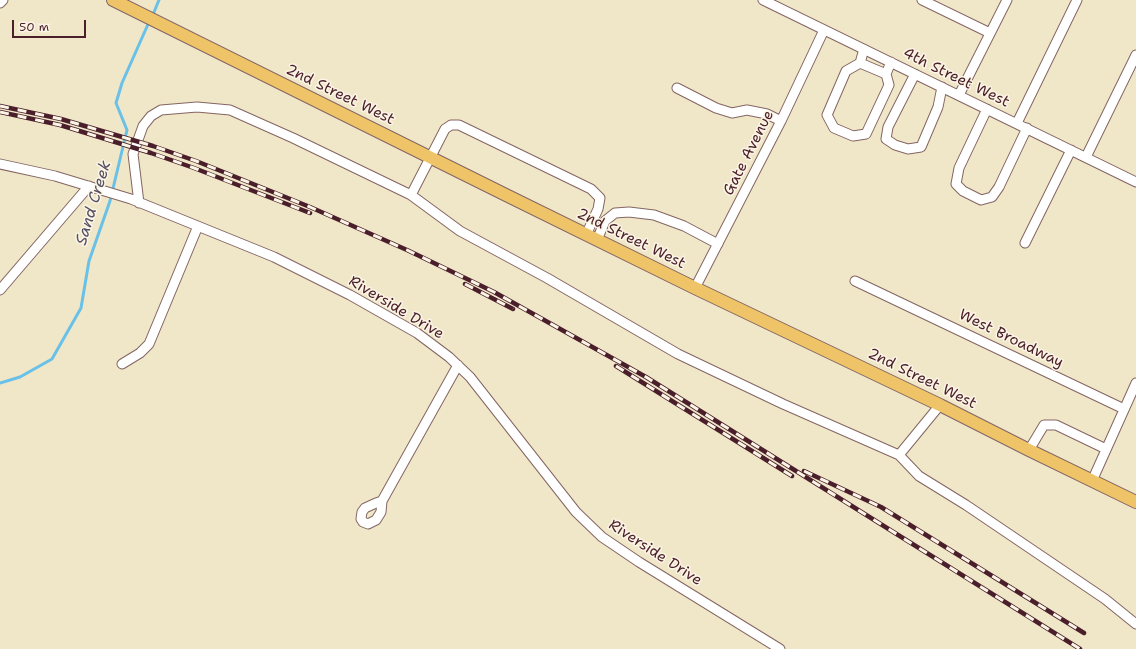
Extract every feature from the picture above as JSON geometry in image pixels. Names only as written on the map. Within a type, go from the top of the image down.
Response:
[{"type":"main road","name":"2nd Street West","points":[[113,0],[429,158],[695,288],[940,405],[1136,502]]},
{"type":"street","points":[[0,3],[3,0]]},
{"type":"street","name":"4th Street West","points":[[763,0],[1136,182]]},
{"type":"street","points":[[922,0],[990,33]]},
{"type":"street","points":[[959,95],[1007,0]]},
{"type":"street","points":[[1017,123],[1077,0]]},
{"type":"street","name":"Gate Avenue","points":[[695,288],[781,121],[824,30]]},
{"type":"street","points":[[864,50],[860,63],[846,71],[827,115],[834,128],[853,136],[866,134],[889,85],[886,74],[891,62]]},
{"type":"street","points":[[1086,157],[1136,55]]},
{"type":"street","points":[[860,63],[886,74]]},
{"type":"street","points":[[915,74],[888,127],[886,139],[895,145],[908,149],[921,147],[938,107],[942,87]]},
{"type":"street","points":[[677,88],[716,108],[732,113],[747,110],[767,114],[781,121]]},
{"type":"street","points":[[139,202],[133,154],[143,126],[151,116],[160,110],[198,106],[230,110],[293,138],[411,195],[460,231],[547,278],[678,354],[783,404],[900,456],[919,476],[966,505],[1099,595],[1136,624]]},
{"type":"street","points":[[987,109],[959,168],[956,184],[963,191],[981,200],[992,197],[999,187],[1026,128]]},
{"type":"street","points":[[411,195],[445,129],[451,125],[459,125],[591,189],[600,198],[591,237]]},
{"type":"street","points":[[1025,243],[1071,150]]},
{"type":"street","name":"Riverside Drive","points":[[0,164],[55,176],[139,202],[274,257],[350,295],[425,339],[470,377],[576,512],[602,537],[639,562],[780,649]]},
{"type":"street","points":[[0,290],[89,186]]},
{"type":"street","points":[[591,237],[605,221],[615,213],[629,212],[654,215],[684,226],[718,244]]},
{"type":"street","points":[[122,364],[140,353],[149,344],[198,226]]},
{"type":"street","name":"West Broadway","points":[[855,281],[1124,409]]},
{"type":"street","points":[[382,502],[458,366]]},
{"type":"street","points":[[1092,481],[1136,384]]},
{"type":"street","points":[[900,456],[940,405]]},
{"type":"street","points":[[1029,450],[1044,425],[1056,425],[1106,449]]},
{"type":"waterway","name":"Sand Creek","points":[[152,17],[159,0]]},
{"type":"waterway","name":"Sand Creek","points":[[0,383],[20,377],[52,359],[81,308],[89,261],[110,201],[127,130],[116,103],[122,83],[149,22]]},
{"type":"railway","points":[[0,106],[61,119],[153,146],[196,161],[310,207],[407,250],[494,292],[646,377],[1080,649]]},
{"type":"railway","points":[[0,112],[60,125],[151,153],[310,213]]},
{"type":"railway","points":[[465,284],[513,309]]},
{"type":"railway","points":[[616,366],[792,476]]},
{"type":"railway","points":[[804,471],[881,507],[1084,633]]}]
